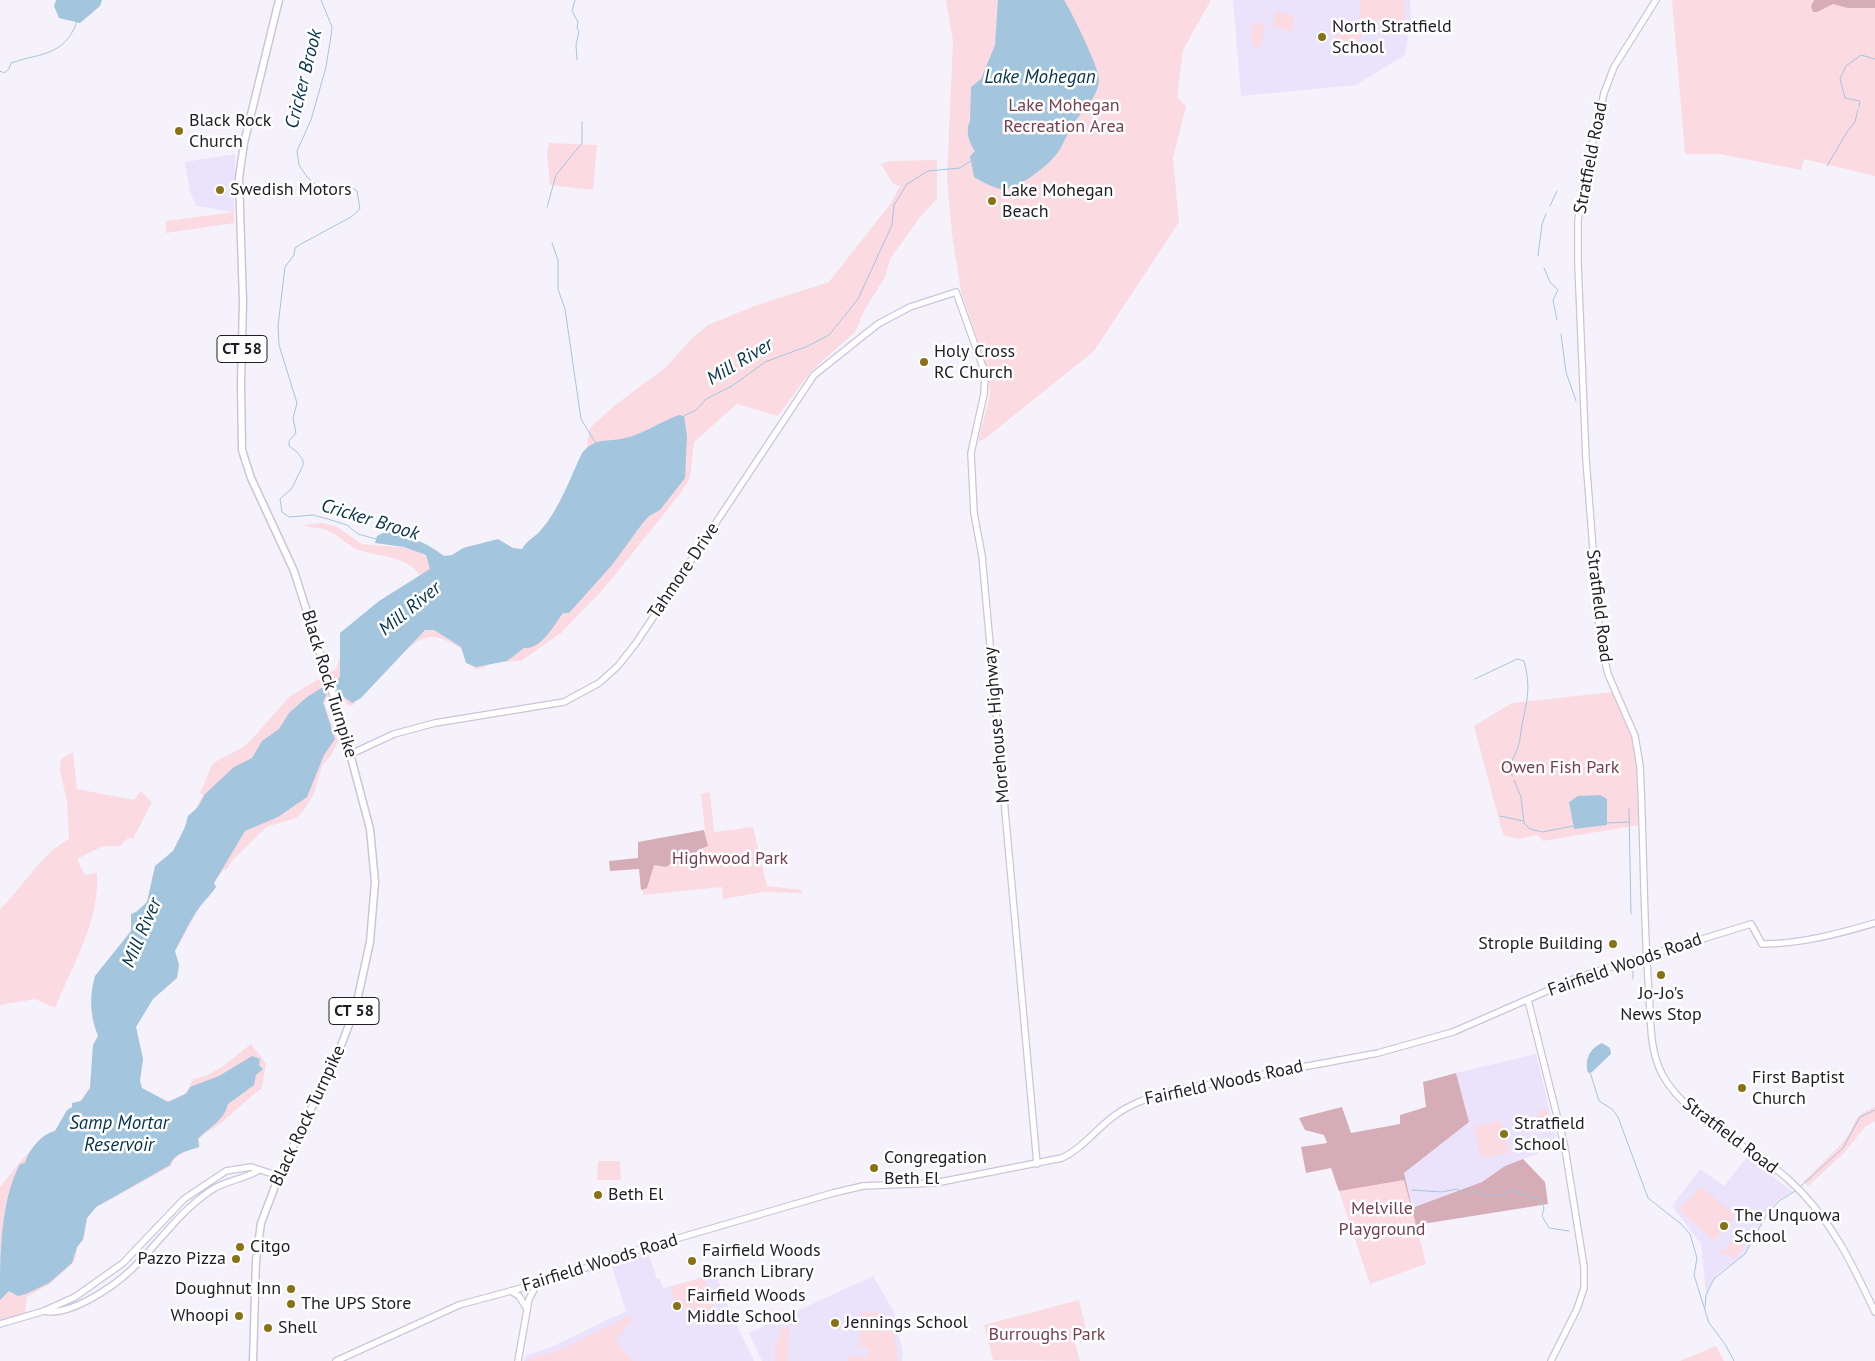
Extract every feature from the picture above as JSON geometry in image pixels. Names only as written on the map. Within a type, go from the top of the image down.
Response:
[{"type":"main road","name":"Black Rock Turnpike","points":[[253,1361],[258,1246],[264,1216],[279,1176],[345,1035],[356,1006],[370,942],[374,882],[370,829],[332,690],[294,571],[251,478],[242,450],[243,302],[239,178],[246,136],[279,0]]},
{"type":"main road","name":"Stratfield Road","points":[[1656,0],[1614,67],[1604,93],[1580,197],[1578,255],[1586,459],[1599,631],[1608,674],[1638,746],[1642,793],[1646,956],[1653,1046],[1659,1068],[1667,1082],[1692,1109],[1765,1161],[1798,1188],[1823,1216],[1839,1238],[1875,1312]]},
{"type":"main road","name":"Tahmore Drive","points":[[351,754],[394,734],[434,723],[564,702],[599,683],[618,666],[636,643],[814,375],[878,324],[910,307],[956,292]]},
{"type":"main road","name":"Morehouse Highway","points":[[956,292],[985,373],[984,394],[971,454],[974,513],[982,556],[1036,1164]]},
{"type":"main road","name":"Fairfield Woods Road","points":[[336,1361],[459,1305],[537,1284],[624,1254],[863,1186],[935,1183],[1062,1158],[1077,1151],[1113,1117],[1137,1102],[1168,1092],[1378,1053],[1453,1032],[1579,978],[1750,924],[1762,944],[1804,940],[1875,923]]},
{"type":"main road","points":[[1528,1000],[1565,1148],[1584,1267],[1584,1288],[1577,1309],[1551,1361]]},
{"type":"main road","points":[[0,1324],[44,1311],[75,1297],[123,1263],[184,1199],[226,1171],[251,1167],[279,1176]]},
{"type":"main road","points":[[44,1311],[54,1314],[81,1305],[130,1271],[191,1205],[226,1180],[259,1170]]},
{"type":"main road","points":[[518,1361],[529,1298],[537,1284]]},
{"type":"main road","points":[[511,1291],[519,1296],[527,1309]]},
{"type":"shaded area","name":"North Stratfield School","points":[[1233,0],[1410,0],[1411,18],[1405,55],[1356,85],[1241,96]]},
{"type":"shaded area","points":[[1814,0],[1875,0],[1875,8],[1848,8],[1833,4],[1813,12],[1811,6]]},
{"type":"shaded area","points":[[235,154],[234,212],[196,206],[190,192],[185,162]]},
{"type":"shaded area","points":[[704,830],[708,846],[700,849],[680,865],[672,863],[666,867],[654,865],[647,888],[641,890],[639,869],[610,871],[609,861],[638,858],[638,842]]},
{"type":"shaded area","name":"Stratfield School","points":[[1536,1054],[1558,1146],[1505,1166],[1482,1182],[1412,1209],[1404,1173],[1469,1122],[1456,1073]]},
{"type":"shaded area","points":[[1456,1073],[1469,1122],[1404,1173],[1412,1208],[1482,1182],[1505,1166],[1523,1159],[1545,1182],[1548,1204],[1416,1225],[1404,1180],[1339,1191],[1331,1168],[1306,1173],[1301,1147],[1327,1143],[1324,1135],[1305,1130],[1299,1118],[1342,1107],[1351,1133],[1400,1124],[1400,1115],[1426,1107],[1423,1082]]},
{"type":"shaded area","name":"The Unquowa School","points":[[1747,1157],[1793,1192],[1778,1200],[1766,1216],[1745,1254],[1718,1274],[1706,1293],[1701,1244],[1672,1206],[1700,1169],[1724,1186]]},
{"type":"shaded area","name":"Fairfield Woods Middle School","points":[[648,1252],[657,1279],[660,1279],[663,1288],[716,1274],[724,1298],[754,1361],[524,1361],[525,1356],[551,1347],[626,1311],[611,1264]]},
{"type":"shaded area","name":"Jennings School","points":[[873,1276],[894,1312],[903,1353],[902,1361],[762,1361],[749,1333]]},
{"type":"green space","name":"Lake Mohegan Recreation Area","points":[[946,0],[1211,0],[1183,50],[1177,97],[1186,106],[1173,158],[1179,222],[1094,351],[986,438],[978,442],[990,395],[988,370],[961,292],[952,234],[947,178],[953,41]]},
{"type":"green space","points":[[1360,0],[1404,0],[1405,20],[1361,21]]},
{"type":"green space","points":[[1672,0],[1875,0],[1875,176],[1804,159],[1801,170],[1719,154],[1685,154]]},
{"type":"green space","points":[[1276,11],[1295,16],[1292,34],[1284,29],[1272,26]]},
{"type":"green space","points":[[1254,23],[1265,24],[1261,47],[1254,47],[1251,33]]},
{"type":"green space","points":[[1354,28],[1362,29],[1361,40],[1354,39],[1353,47],[1350,49],[1334,47],[1336,31],[1354,32]]},
{"type":"green space","points":[[549,143],[597,145],[593,190],[550,185],[547,154]]},
{"type":"green space","points":[[937,160],[937,199],[920,217],[890,259],[885,277],[865,309],[855,332],[811,371],[778,416],[737,404],[694,442],[690,478],[680,494],[606,586],[561,633],[521,661],[492,662],[484,668],[475,669],[468,663],[465,651],[435,637],[425,638],[408,648],[398,657],[353,705],[350,706],[338,697],[324,703],[338,741],[332,754],[322,766],[314,793],[304,810],[296,818],[266,827],[231,862],[227,869],[223,870],[214,883],[216,887],[205,898],[175,951],[178,961],[177,975],[151,1002],[136,1027],[143,1058],[140,1080],[142,1088],[158,1097],[165,1100],[177,1100],[183,1096],[193,1079],[217,1070],[251,1044],[266,1063],[262,1088],[201,1137],[199,1139],[200,1147],[182,1153],[171,1166],[97,1207],[87,1218],[84,1239],[78,1247],[74,1262],[51,1283],[27,1297],[25,1313],[0,1320],[0,1187],[24,1157],[63,1123],[90,1088],[93,1045],[98,1036],[91,1006],[95,976],[131,931],[131,914],[147,902],[155,866],[173,851],[203,795],[200,793],[213,763],[243,747],[290,696],[336,669],[341,656],[340,633],[351,625],[366,620],[423,582],[418,573],[404,562],[356,549],[330,531],[304,525],[323,523],[337,527],[362,544],[410,548],[444,565],[530,559],[586,455],[589,430],[593,425],[614,406],[665,368],[691,339],[708,325],[757,305],[829,282],[891,203],[900,186],[893,184],[881,164],[890,161]]},
{"type":"green space","points":[[234,212],[234,223],[166,233],[166,221]]},
{"type":"green space","name":"Owen Fish Park","points":[[1613,692],[1633,739],[1636,751],[1639,825],[1543,841],[1538,835],[1518,839],[1503,835],[1474,726],[1512,703]]},
{"type":"green space","points":[[73,752],[77,789],[134,800],[141,791],[152,802],[133,839],[128,838],[120,846],[103,846],[77,859],[85,875],[97,873],[97,891],[90,925],[84,942],[55,1008],[35,999],[0,1005],[0,909],[40,862],[69,839],[67,801],[60,771],[61,759]]},
{"type":"green space","name":"Highwood Park","points":[[710,792],[714,832],[753,827],[767,886],[802,890],[802,893],[764,892],[723,899],[722,887],[643,895],[642,846],[706,838],[701,794]]},
{"type":"green space","points":[[1875,1107],[1875,1121],[1866,1126],[1843,1154],[1808,1186],[1803,1182],[1842,1143],[1857,1119],[1866,1111]]},
{"type":"green space","points":[[1546,1109],[1552,1129],[1543,1131],[1540,1129],[1537,1111]]},
{"type":"green space","points":[[1497,1120],[1503,1123],[1509,1153],[1481,1158],[1474,1127]]},
{"type":"green space","points":[[598,1161],[620,1161],[621,1180],[597,1180]]},
{"type":"green space","name":"Melville Playground","points":[[1404,1173],[1426,1264],[1370,1284],[1339,1191]]},
{"type":"green space","points":[[1701,1186],[1735,1216],[1714,1241],[1679,1210]]},
{"type":"green space","points":[[1737,1227],[1749,1235],[1739,1254],[1733,1259],[1728,1254],[1721,1255],[1720,1250],[1728,1249],[1728,1245],[1736,1236],[1735,1230]]},
{"type":"green space","points":[[704,1277],[714,1308],[692,1315],[689,1307],[678,1310],[670,1287]]},
{"type":"green space","name":"Burroughs Park","points":[[1079,1300],[1087,1332],[1073,1336],[1080,1361],[993,1360],[984,1325]]},
{"type":"green space","points":[[861,1311],[881,1313],[881,1317],[892,1321],[898,1361],[848,1361],[848,1356],[867,1357],[868,1347],[859,1347]]},
{"type":"green space","points":[[630,1316],[634,1320],[615,1339],[633,1361],[528,1361],[529,1358],[554,1352]]},
{"type":"green space","points":[[789,1327],[788,1361],[775,1361],[775,1343],[779,1339],[779,1330]]},
{"type":"green space","points":[[1716,1346],[1724,1361],[1680,1361]]},
{"type":"water","points":[[56,0],[102,0],[100,6],[80,23],[59,18],[54,6]]},
{"type":"water","name":"Lake Mohegan","points":[[998,0],[1064,0],[1090,52],[1099,80],[1093,98],[1074,123],[1055,156],[1038,172],[1007,189],[991,186],[974,177],[970,156],[975,151],[969,140],[968,132],[971,87],[981,79],[995,45]]},
{"type":"water","points":[[679,415],[684,416],[687,436],[685,478],[660,510],[649,516],[642,524],[612,565],[569,613],[563,613],[541,641],[530,648],[524,648],[507,661],[476,667],[466,663],[461,647],[434,630],[425,630],[361,698],[352,703],[337,692],[335,686],[340,676],[340,633],[379,601],[430,569],[426,555],[404,547],[375,543],[377,536],[385,532],[409,537],[430,546],[444,556],[452,555],[463,548],[498,539],[513,548],[522,549],[541,530],[554,512],[582,453],[587,448],[597,442],[618,439],[645,431]]},
{"type":"water","name":"Samp Mortar Reservoir","points":[[323,687],[327,694],[323,702],[335,739],[324,755],[307,797],[278,817],[245,831],[214,883],[216,887],[196,912],[175,951],[179,965],[177,978],[153,999],[136,1027],[143,1059],[140,1081],[142,1088],[168,1102],[187,1093],[190,1087],[219,1076],[252,1056],[260,1059],[259,1065],[263,1069],[256,1075],[254,1085],[228,1104],[220,1119],[198,1139],[199,1147],[178,1155],[170,1165],[96,1207],[87,1218],[83,1239],[77,1247],[72,1263],[49,1283],[18,1296],[9,1291],[0,1300],[2,1230],[8,1195],[13,1179],[20,1164],[25,1163],[29,1153],[40,1139],[55,1131],[67,1110],[72,1107],[72,1103],[81,1101],[90,1088],[93,1045],[98,1036],[91,1006],[95,976],[131,931],[131,914],[147,902],[155,866],[173,851],[185,827],[188,816],[198,807],[205,794],[234,767],[252,758],[262,741],[279,729],[289,713],[307,697]]},
{"type":"water","points":[[1600,795],[1607,799],[1607,825],[1574,829],[1569,802],[1578,796]]},
{"type":"water","points":[[1602,1043],[1610,1048],[1611,1054],[1592,1072],[1588,1073],[1589,1055],[1594,1048]]},
{"type":"waterway","name":"Cricker Brook","points":[[321,0],[332,27],[331,36],[326,67],[311,120],[297,151],[299,165],[307,177],[324,192],[337,187],[353,188],[357,191],[360,209],[351,217],[295,248],[294,255],[285,267],[278,326],[279,345],[297,403],[293,418],[296,433],[289,441],[289,446],[303,460],[303,465],[292,488],[280,499],[282,512],[289,517],[313,515],[347,525],[358,534],[376,539]]},
{"type":"waterway","points":[[575,0],[572,11],[578,22],[577,60]]},
{"type":"waterway","points":[[0,71],[4,73],[9,69],[11,63],[58,48],[72,33],[77,22]]},
{"type":"waterway","points":[[1859,107],[1860,101],[1845,98],[1840,79],[1846,66],[1861,55],[1875,59]]},
{"type":"waterway","points":[[1827,166],[1855,122],[1858,110]]},
{"type":"waterway","points":[[547,207],[556,175],[582,143],[582,122]]},
{"type":"waterway","name":"Mill River","points":[[684,416],[696,410],[706,399],[732,386],[765,362],[808,346],[829,335],[858,299],[892,225],[894,205],[907,184],[928,171],[960,168],[972,160]]},
{"type":"waterway","points":[[1550,206],[1557,191]]},
{"type":"waterway","points":[[1538,256],[1542,224],[1546,214]]},
{"type":"waterway","points":[[552,243],[558,260],[558,289],[565,309],[581,419],[597,445]]},
{"type":"waterway","points":[[1544,268],[1550,282],[1558,290],[1553,300],[1557,320]]},
{"type":"waterway","points":[[1561,334],[1566,372],[1576,401]]},
{"type":"waterway","points":[[1475,679],[1517,659],[1524,661],[1528,692],[1519,743],[1511,765],[1512,776]]},
{"type":"waterway","points":[[1514,780],[1521,797],[1524,823],[1530,829],[1542,832],[1573,826]]},
{"type":"waterway","points":[[1629,808],[1631,914]]},
{"type":"waterway","points":[[1500,816],[1523,821]]},
{"type":"waterway","points":[[1607,823],[1629,822]]},
{"type":"waterway","points":[[1633,970],[1633,979]]},
{"type":"waterway","points":[[1590,1072],[1599,1101],[1612,1109],[1618,1117],[1648,1198],[1680,1223],[1690,1234],[1697,1258],[1694,1275],[1709,1323],[1725,1344],[1734,1361]]},
{"type":"waterway","points":[[1800,1187],[1843,1148],[1860,1117],[1875,1110]]},
{"type":"waterway","points":[[1412,1190],[1442,1192],[1456,1189],[1463,1192],[1471,1190],[1486,1195],[1505,1195],[1510,1190],[1541,1200],[1544,1208],[1542,1216],[1549,1228],[1569,1231]]},
{"type":"waterway","points":[[1705,1308],[1706,1295],[1714,1279],[1745,1254],[1766,1216],[1779,1201],[1797,1190]]},
{"type":"place","name":"North Stratfield School","points":[[1322,37]]},
{"type":"place","name":"Black Rock Church","points":[[179,131]]},
{"type":"place","name":"Swedish Motors","points":[[220,190]]},
{"type":"place","name":"Lake Mohegan Beach","points":[[992,201]]},
{"type":"place","name":"Holy Cross RC Church","points":[[924,362]]},
{"type":"place","name":"Strople Building","points":[[1613,944]]},
{"type":"place","name":"Jo-Jo's News Stop","points":[[1661,975]]},
{"type":"place","name":"First Baptist Church","points":[[1742,1088]]},
{"type":"place","name":"Stratfield School","points":[[1504,1134]]},
{"type":"place","name":"Congregation Beth El","points":[[874,1168]]},
{"type":"place","name":"Beth El","points":[[598,1195]]},
{"type":"place","name":"The Unquowa School","points":[[1724,1226]]},
{"type":"place","name":"Citgo","points":[[240,1247]]},
{"type":"place","name":"Pazzo Pizza","points":[[236,1259]]},
{"type":"place","name":"Fairfield Woods Branch Library","points":[[692,1261]]},
{"type":"place","name":"Doughnut Inn","points":[[291,1289]]},
{"type":"place","name":"The UPS Store","points":[[291,1304]]},
{"type":"place","name":"Fairfield Woods Middle School","points":[[677,1306]]},
{"type":"place","name":"Whoopi","points":[[239,1316]]},
{"type":"place","name":"Jennings School","points":[[835,1323]]},
{"type":"place","name":"Shell","points":[[268,1328]]}]
